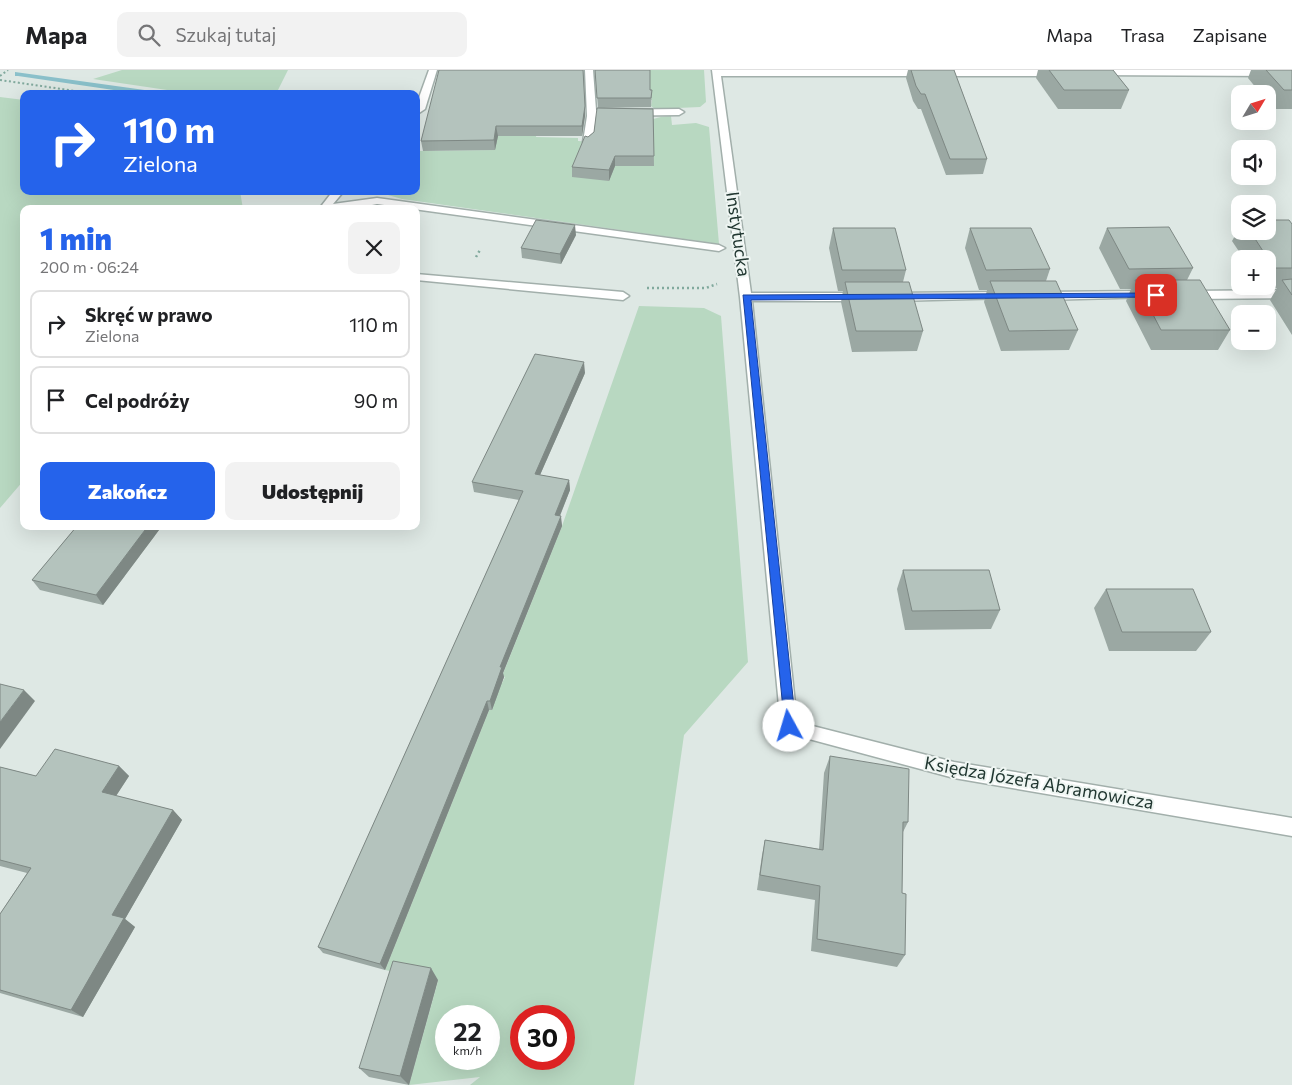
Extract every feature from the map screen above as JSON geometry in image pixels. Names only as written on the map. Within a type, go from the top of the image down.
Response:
[{"type":"street","points":[[420,109],[433,70]]},
{"type":"street","points":[[588,142],[591,114],[589,70]]},
{"type":"street","points":[[716,72],[1069,73]]},
{"type":"street","name":"Instytucka","points":[[716,72],[746,297],[789,726]]},
{"type":"street","points":[[1089,73],[1292,73]]},
{"type":"street","points":[[591,114],[679,112]]},
{"type":"street","points":[[327,205],[336,195]]},
{"type":"street","points":[[355,205],[377,201],[406,205]]},
{"type":"street","points":[[420,207],[719,248]]},
{"type":"street","points":[[420,277],[622,296]]},
{"type":"street","points":[[1034,296],[1292,294]]},
{"type":"street","points":[[746,297],[1014,296]]},
{"type":"street","name":"Księdza Józefa Abramowicza","points":[[789,726],[954,770],[1292,827]]},
{"type":"path","points":[[0,78],[8,70]]},
{"type":"path","points":[[0,78],[72,90]]},
{"type":"path","points":[[642,288],[706,288],[718,283],[722,279]]},
{"type":"green space","points":[[122,70],[288,70],[278,90],[167,90],[93,79]]},
{"type":"green space","points":[[449,70],[540,101],[536,137],[578,138],[578,141],[603,142],[622,135],[646,122],[671,116],[672,125],[696,123],[709,127],[719,244],[402,199],[388,195],[420,195],[420,151],[495,150]]},
{"type":"green space","points":[[648,70],[704,70],[706,102],[700,107],[655,109],[651,106],[652,100],[647,99]]},
{"type":"green space","points":[[0,97],[20,100],[20,195],[241,195],[242,205],[20,205],[20,485],[0,508]]},
{"type":"green space","points":[[639,306],[704,308],[721,316],[748,662],[684,735],[634,1085],[470,1085],[480,1077],[409,1085],[438,981],[385,970],[489,710],[492,710],[500,683],[502,683],[505,677],[502,676],[562,526]]},
{"type":"building","points":[[439,70],[583,70],[585,106],[582,126],[496,126],[494,140],[421,141]]},
{"type":"building","points":[[595,70],[650,70],[651,98],[597,98]]},
{"type":"building","points":[[911,70],[954,70],[987,159],[950,159],[925,94],[921,94],[916,86]]},
{"type":"building","points":[[1049,70],[1113,70],[1129,90],[1064,90]]},
{"type":"building","points":[[1266,70],[1292,70],[1292,90],[1284,90]]},
{"type":"building","points":[[597,108],[653,109],[654,156],[615,156],[609,170],[572,167],[585,136],[588,137],[594,132]]},
{"type":"building","points":[[536,220],[575,225],[560,254],[521,248]]},
{"type":"building","points":[[1276,220],[1289,220],[1292,224],[1292,268],[1276,268],[1276,250],[1262,250],[1256,240],[1276,240]]},
{"type":"building","points":[[1169,227],[1193,268],[1129,269],[1107,228]]},
{"type":"building","points":[[833,228],[895,228],[906,270],[842,270]]},
{"type":"building","points":[[970,228],[1031,228],[1050,269],[986,270]]},
{"type":"building","points":[[1292,279],[1292,295],[1282,280]]},
{"type":"building","points":[[1135,280],[1200,280],[1230,330],[1161,330]]},
{"type":"building","points":[[990,281],[1056,281],[1078,330],[1009,331]]},
{"type":"building","points":[[845,282],[909,282],[923,331],[856,331]]},
{"type":"building","points":[[535,354],[584,362],[535,474],[569,480],[555,515],[561,516],[500,667],[502,667],[490,701],[487,701],[380,964],[318,947],[523,491],[472,482]]},
{"type":"building","points":[[74,530],[145,530],[96,595],[32,580]]},
{"type":"building","points":[[903,570],[989,570],[1000,610],[912,611]]},
{"type":"building","points":[[1106,589],[1193,589],[1211,632],[1122,632]]},
{"type":"building","points":[[0,684],[24,690],[0,722]]},
{"type":"building","points":[[55,749],[119,766],[102,792],[173,810],[112,915],[124,918],[71,1010],[0,990],[0,914],[31,868],[0,860],[0,767],[36,776]]},
{"type":"building","points":[[830,756],[909,769],[908,822],[903,822],[902,893],[906,894],[905,955],[817,939],[820,886],[760,875],[765,840],[823,850]]},
{"type":"building","points":[[393,961],[431,968],[400,1076],[359,1068]]},
{"type":"waterway","points":[[18,74],[131,90]]},
{"type":"route","points":[[789,726],[746,297],[1156,295]]}]
